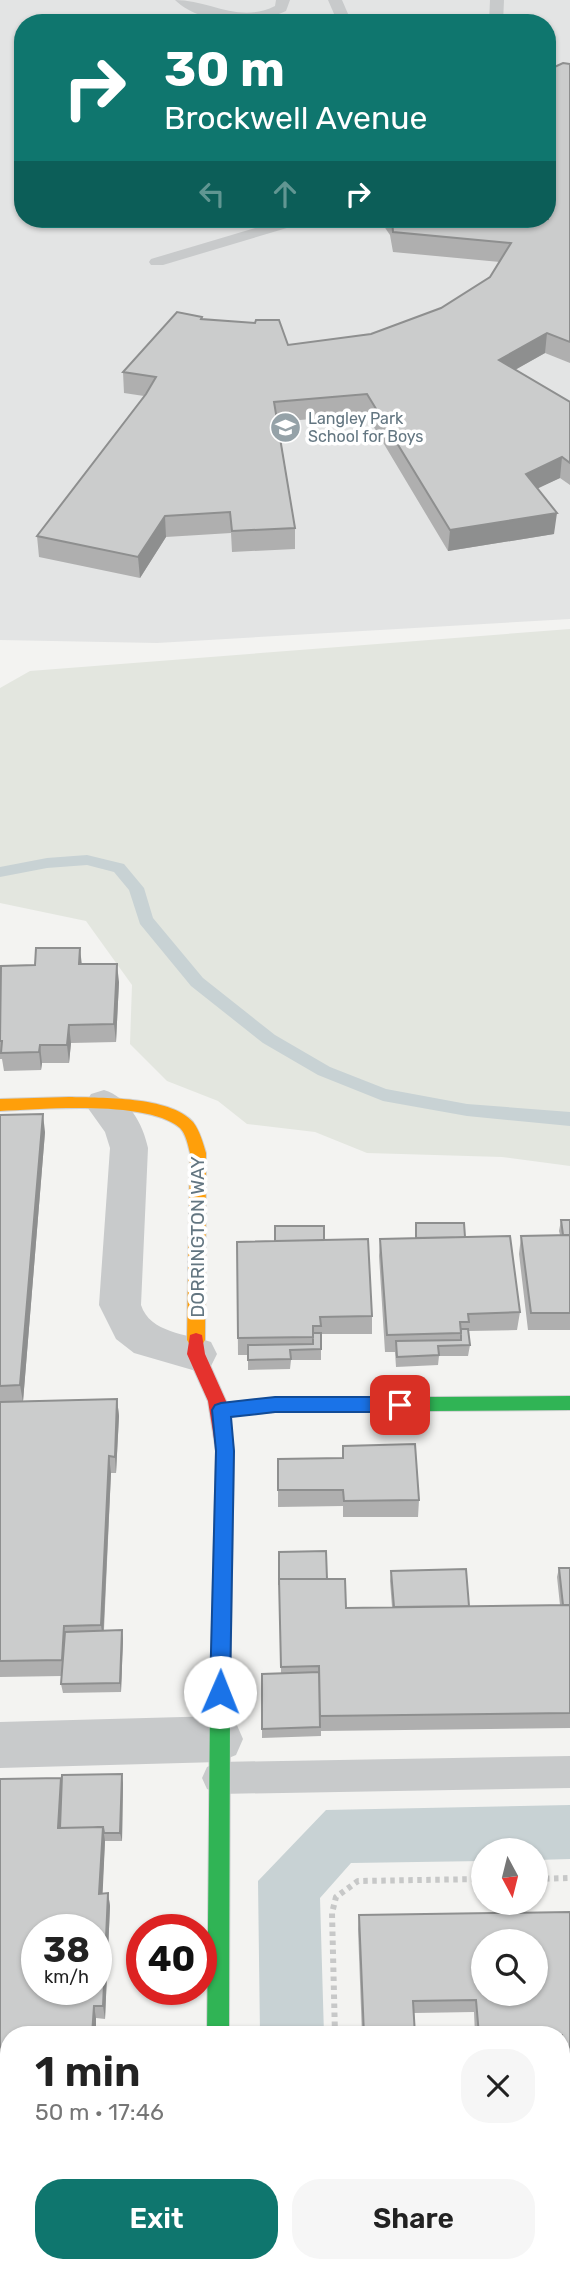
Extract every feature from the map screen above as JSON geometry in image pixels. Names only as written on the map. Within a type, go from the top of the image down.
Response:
[{"type":"street","name":"DORRINGTON WAY","points":[[0,1105],[104,1104],[169,1113],[184,1122],[194,1136],[198,1153],[196,1354],[209,1374],[221,1410],[225,1451],[219,1758],[218,2026]]},
{"type":"street","points":[[104,1104],[127,1135],[129,1148],[120,1305],[124,1321],[137,1334],[161,1346],[196,1354]]},
{"type":"street","points":[[221,1410],[275,1405],[570,1403]]},
{"type":"street","points":[[0,1745],[219,1758]]},
{"type":"lane","points":[[183,0],[225,14]]},
{"type":"lane","points":[[264,14],[281,8],[284,0]]},
{"type":"lane","points":[[158,262],[271,228]]},
{"type":"lane","points":[[219,1758],[570,1772]]},
{"type":"path","points":[[548,1879],[570,1878]]},
{"type":"path","points":[[335,2026],[332,1913],[336,1897],[358,1881],[471,1879]]},
{"type":"shaded area","name":"Langley Park School for Boys","points":[[0,0],[570,0],[570,619],[157,643],[0,640]]},
{"type":"shaded area","points":[[570,629],[570,1166],[502,1157],[367,1153],[315,1132],[247,1124],[218,1101],[167,1081],[130,1044],[132,985],[86,921],[0,903],[0,688],[30,671]]},
{"type":"shaded area","points":[[570,1805],[570,1859],[548,1860],[548,1838],[471,1838],[471,1861],[351,1863],[320,1898],[324,2026],[260,2026],[258,1881],[326,1810]]},
{"type":"building","points":[[563,63],[570,64],[570,342],[547,333],[499,360],[570,402],[570,463],[562,457],[526,474],[557,513],[450,530],[367,394],[274,402],[295,528],[232,531],[230,512],[165,516],[138,557],[37,536],[146,394],[156,377],[123,372],[177,312],[202,317],[201,319],[255,323],[256,320],[279,320],[288,345],[371,334],[441,308],[490,277],[511,243],[393,232],[393,228],[556,228],[556,66]]},
{"type":"building","points":[[36,948],[80,948],[79,964],[117,964],[114,1024],[69,1025],[67,1045],[40,1045],[39,1052],[1,1053],[1,966],[35,965]]},
{"type":"building","points":[[43,1114],[20,1385],[0,1386],[0,1115]]},
{"type":"building","points":[[561,1220],[570,1220],[570,1235],[563,1235]]},
{"type":"building","points":[[416,1223],[464,1223],[465,1237],[416,1238]]},
{"type":"building","points":[[275,1226],[324,1226],[324,1240],[275,1241]]},
{"type":"building","points":[[570,1235],[570,1313],[531,1313],[521,1236]]},
{"type":"building","points":[[510,1236],[520,1312],[468,1314],[469,1322],[460,1322],[461,1333],[387,1335],[380,1239]]},
{"type":"building","points":[[368,1239],[372,1316],[320,1317],[321,1326],[313,1326],[313,1337],[238,1338],[237,1242]]},
{"type":"building","points":[[461,1329],[468,1329],[470,1345],[438,1346],[439,1355],[397,1357],[396,1341],[461,1340]]},
{"type":"building","points":[[313,1333],[321,1333],[321,1349],[290,1350],[291,1359],[248,1360],[248,1345],[313,1344]]},
{"type":"building","points":[[117,1399],[115,1457],[109,1456],[101,1625],[64,1626],[62,1660],[0,1661],[0,1402]]},
{"type":"building","points":[[415,1444],[419,1500],[344,1501],[343,1490],[278,1490],[278,1459],[343,1458],[343,1446]]},
{"type":"building","points":[[326,1551],[327,1579],[279,1579],[279,1552]]},
{"type":"building","points":[[559,1568],[570,1568],[570,1605],[563,1605]]},
{"type":"building","points":[[466,1569],[469,1606],[394,1607],[391,1571]]},
{"type":"building","points":[[279,1579],[345,1579],[346,1608],[570,1605],[570,1713],[320,1716],[319,1666],[281,1667]]},
{"type":"building","points":[[122,1630],[120,1683],[61,1684],[65,1632]]},
{"type":"building","points":[[319,1672],[320,1727],[262,1729],[262,1674]]},
{"type":"building","points":[[122,1774],[120,1833],[104,1833],[103,1827],[60,1828],[62,1775]]},
{"type":"building","points":[[61,1778],[58,1828],[103,1827],[99,1894],[108,1893],[107,1914],[21,1914],[21,2005],[103,2005],[94,2006],[93,2026],[0,2026],[0,1779]]},
{"type":"building","points":[[548,1912],[570,1912],[570,2026],[478,2026],[477,2006],[548,2006],[548,1929],[471,1929],[471,2000],[413,2001],[414,2026],[364,2026],[359,1915],[548,1915]]},
{"type":"waterway","points":[[0,872],[47,863],[87,860],[119,868],[136,888],[146,920],[197,982],[269,1039],[324,1071],[383,1095],[467,1110],[570,1119]]},
{"type":"traffic: fast","points":[[221,1410],[275,1405],[570,1403]]},
{"type":"traffic: fast","points":[[218,2026],[220,1703]]},
{"type":"traffic: slow","points":[[0,1105],[124,1105],[170,1115],[188,1127],[198,1153],[196,1340]]},
{"type":"traffic: jam","points":[[196,1340],[196,1354],[217,1401],[225,1451],[220,1703]]},
{"type":"place","name":"Langley Park School for Boys","points":[[285,427]]},
{"type":"route","points":[[220,1692],[225,1451],[221,1410],[275,1405],[400,1405]]}]
